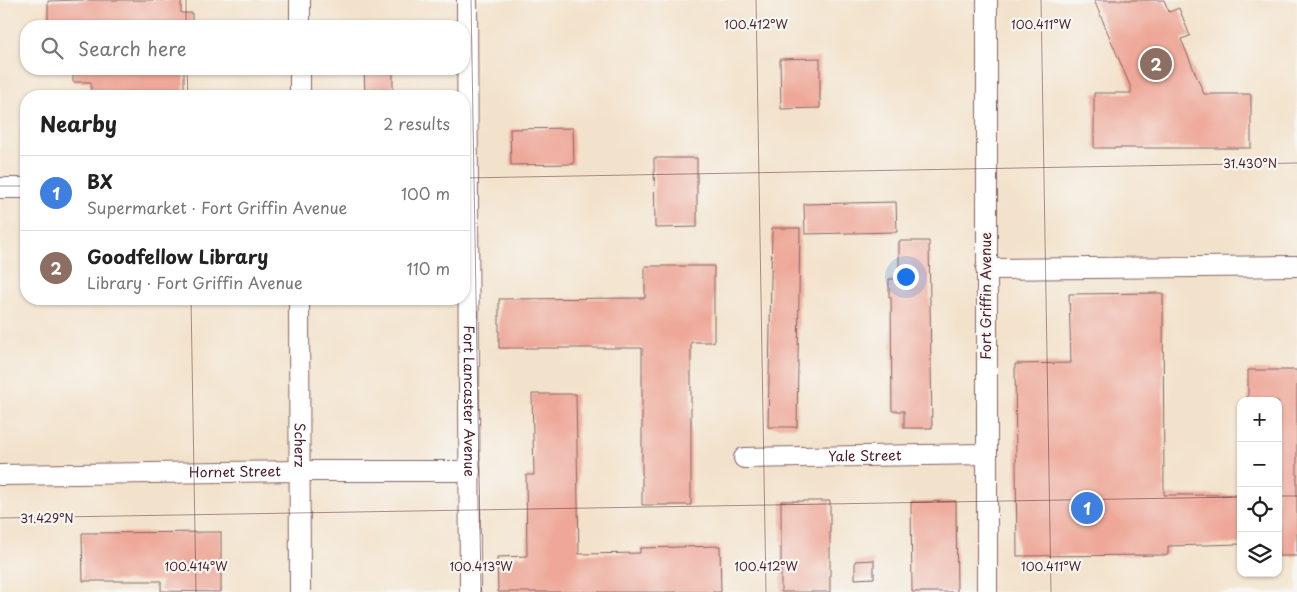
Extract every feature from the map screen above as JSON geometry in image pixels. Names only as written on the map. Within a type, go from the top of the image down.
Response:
[{"type":"street","points":[[300,0],[300,20]]},
{"type":"street","name":"Fort Lancaster Avenue","points":[[467,0],[467,20]]},
{"type":"street","name":"Fort Griffin Avenue","points":[[987,0],[987,592]]},
{"type":"street","points":[[300,75],[300,90]]},
{"type":"street","name":"Fort Lancaster Avenue","points":[[467,75],[467,90]]},
{"type":"street","points":[[0,188],[20,188]]},
{"type":"street","points":[[986,269],[1297,266]]},
{"type":"street","name":"Scherz","points":[[299,305],[300,592]]},
{"type":"street","name":"Fort Lancaster Avenue","points":[[468,305],[470,592]]},
{"type":"street","name":"Yale Street","points":[[744,458],[986,454]]},
{"type":"street","name":"Hornet Street","points":[[0,475],[470,471]]},
{"type":"building","points":[[181,0],[181,13],[192,13],[192,20],[48,20],[48,1]]},
{"type":"building","points":[[1094,0],[1164,0],[1169,12],[1179,8],[1190,36],[1181,39],[1204,94],[1251,94],[1251,148],[1094,148],[1094,93],[1131,93],[1131,88]]},
{"type":"building","points":[[820,58],[820,108],[781,109],[780,59]]},
{"type":"building","points":[[73,75],[184,75],[184,90],[91,90],[91,82],[73,82]]},
{"type":"building","points":[[364,75],[393,75],[393,90],[365,90]]},
{"type":"building","points":[[573,128],[574,164],[511,165],[510,129]]},
{"type":"building","points":[[654,158],[697,158],[697,227],[655,228]]},
{"type":"building","points":[[896,202],[897,232],[805,234],[804,204]]},
{"type":"building","points":[[772,228],[800,228],[797,427],[768,427]]},
{"type":"building","points":[[899,241],[929,241],[932,428],[904,428],[904,411],[892,411],[891,297],[889,297],[889,279],[899,279]]},
{"type":"building","points":[[645,266],[714,266],[714,342],[691,342],[691,505],[642,505],[642,348],[499,348],[499,299],[645,298]]},
{"type":"building","points":[[1163,293],[1164,495],[1237,495],[1237,544],[1168,546],[1168,555],[1017,556],[1015,364],[1071,363],[1069,294]]},
{"type":"building","points":[[1248,370],[1297,370],[1297,556],[1282,556],[1282,397],[1248,397]]},
{"type":"building","points":[[532,394],[576,394],[579,554],[640,553],[640,548],[720,546],[721,592],[498,592],[497,557],[527,556],[526,475],[534,475]]},
{"type":"building","points":[[781,501],[830,501],[830,592],[781,592]]},
{"type":"building","points":[[956,501],[957,592],[912,592],[911,502]]},
{"type":"building","points":[[221,532],[221,592],[161,591],[161,581],[83,581],[82,533]]},
{"type":"building","points":[[874,560],[874,578],[855,579],[855,561]]},
{"type":"place","name":"Goodfellow Library","points":[[1156,64]]},
{"type":"place","name":"BX","points":[[1087,508]]}]
